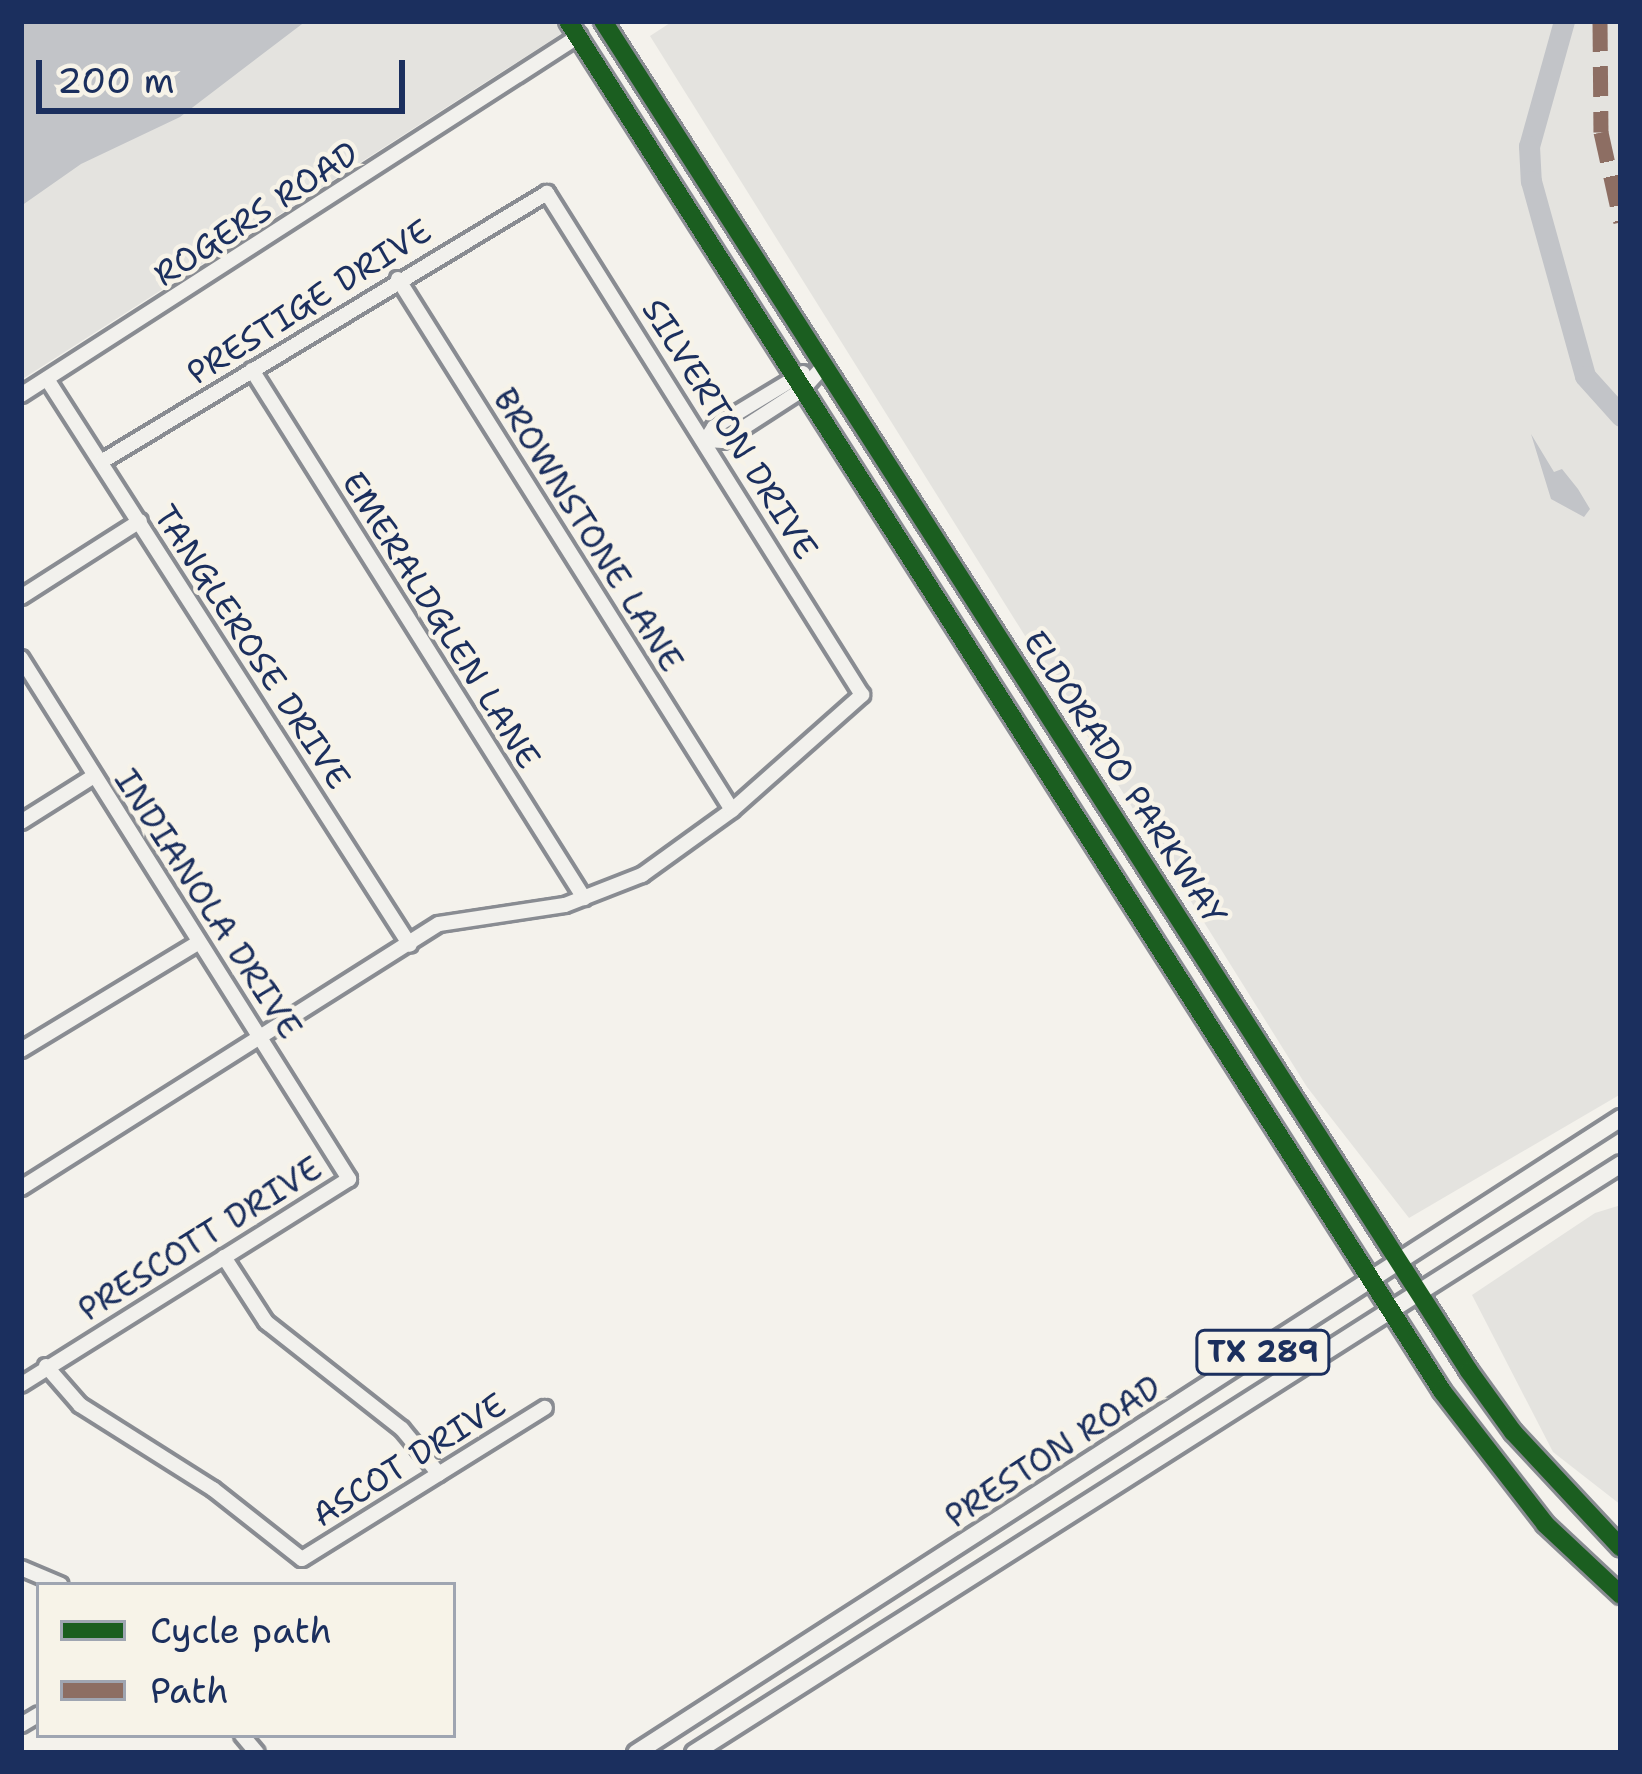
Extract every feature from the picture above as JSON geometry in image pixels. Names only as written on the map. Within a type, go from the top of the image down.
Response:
[{"type":"main road","points":[[574,29],[602,21]]},
{"type":"main road","name":"ELDORADO PARKWAY","points":[[602,21],[1420,1293],[1513,1432],[1621,1548]]},
{"type":"main road","name":"ELDORADO PARKWAY","points":[[574,29],[1486,1456],[1621,1595]]},
{"type":"main road","points":[[1084,829],[1110,811]]},
{"type":"main road","points":[[1222,1046],[1251,1028]]},
{"type":"main road","name":"PRESTON ROAD","points":[[636,1753],[1621,1118]]},
{"type":"main road","name":"PRESTON ROAD","points":[[694,1753],[1621,1164]]},
{"type":"main road","points":[[1032,1501],[1051,1530]]},
{"type":"main road","points":[[736,1690],[752,1716]]},
{"type":"street","name":"ROGERS ROAD","points":[[21,395],[574,29]]},
{"type":"street","name":"PRESTIGE DRIVE","points":[[101,462],[547,193]]},
{"type":"street","name":"SILVERTON DRIVE","points":[[547,193],[862,695],[732,810]]},
{"type":"street","name":"BROWNSTONE LANE","points":[[398,279],[732,810]]},
{"type":"street","points":[[706,440],[714,427],[824,366]]},
{"type":"street","name":"EMERALDGLEN LANE","points":[[252,370],[584,898]]},
{"type":"street","name":"TANGLEROSE DRIVE","points":[[47,379],[410,945]]},
{"type":"street","points":[[21,597],[140,521]]},
{"type":"street","name":"INDIANOLA DRIVE","points":[[21,658],[349,1179]]},
{"type":"street","points":[[21,822],[94,776]]},
{"type":"street","points":[[21,1188],[454,918],[584,898],[642,875],[732,810]]},
{"type":"street","points":[[21,1050],[198,943]]},
{"type":"street","name":"PRESCOTT DRIVE","points":[[21,1385],[349,1179]]},
{"type":"street","points":[[224,1257],[266,1322],[402,1429],[439,1474]]},
{"type":"street","name":"ASCOT DRIVE","points":[[46,1366],[80,1405],[213,1489],[302,1559],[545,1408]]},
{"type":"street","points":[[21,1568],[54,1582]]},
{"type":"shaded area","points":[[21,21],[557,21],[564,32],[21,380]]},
{"type":"shaded area","points":[[21,21],[306,21],[180,117],[81,164],[21,206]]},
{"type":"shaded area","points":[[673,21],[1621,21],[1621,1094],[1409,1218],[1307,1087],[650,36]]},
{"type":"shaded area","points":[[1531,434],[1554,472],[1562,469],[1578,489],[1590,509],[1584,517],[1551,499]]},
{"type":"shaded area","points":[[1621,1205],[1621,1505],[1553,1452],[1472,1295],[1595,1213]]},
{"type":"waterway","points":[[1564,21],[1529,146],[1531,181],[1585,376],[1621,416]]},
{"type":"marked path","points":[[1600,21],[1601,132],[1621,222]]},
{"type":"cycle path","points":[[568,21],[1442,1391],[1545,1524],[1621,1595]]},
{"type":"cycle path","points":[[603,21],[1469,1371],[1513,1432],[1621,1548]]}]
